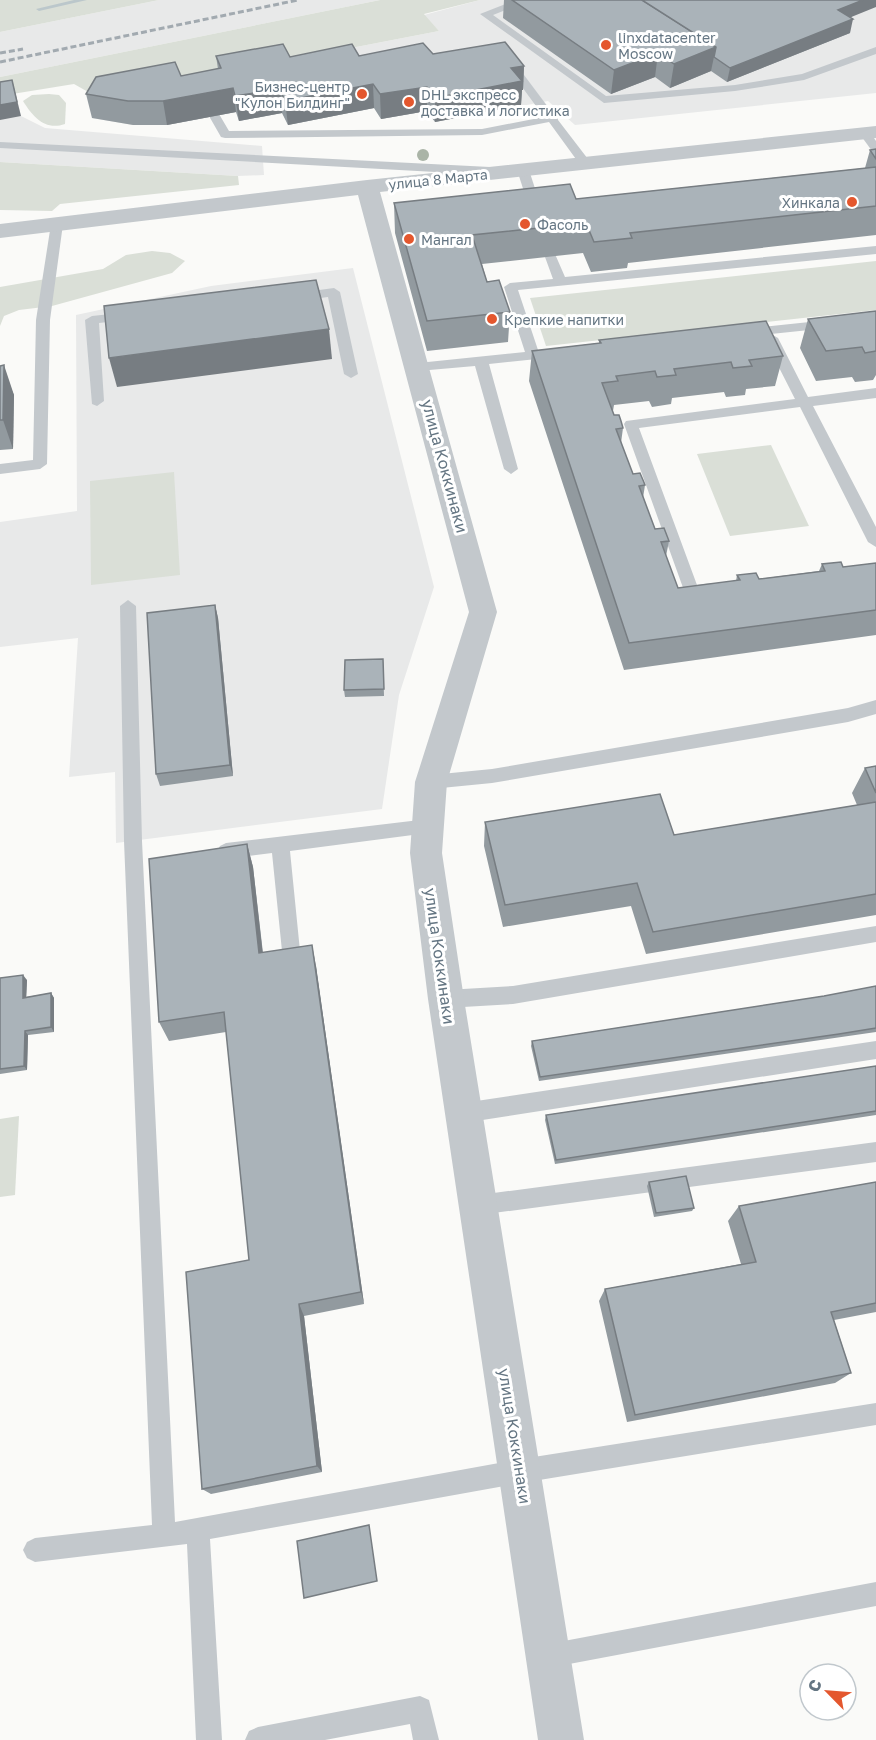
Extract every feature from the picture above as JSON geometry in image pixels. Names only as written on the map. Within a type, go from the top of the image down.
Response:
[{"type":"street","name":"улица 8 Марта","points":[[0,231],[585,163],[872,138]]},
{"type":"street","name":"улица Коккинаки","points":[[367,187],[483,612],[431,782],[426,853],[463,1113],[561,1740]]},
{"type":"lane","points":[[526,0],[485,14],[604,100],[735,87],[804,77],[876,50]]},
{"type":"lane","points":[[511,65],[554,118],[585,163]]},
{"type":"lane","points":[[215,116],[225,135],[482,132],[554,118]]},
{"type":"lane","points":[[0,145],[514,171],[538,218]]},
{"type":"lane","points":[[0,469],[40,464],[44,320],[57,224]]},
{"type":"lane","points":[[533,355],[510,286],[876,250]]},
{"type":"lane","points":[[551,256],[560,281]]},
{"type":"lane","points":[[278,299],[334,292],[351,374]]},
{"type":"lane","points":[[97,401],[92,320],[140,315]]},
{"type":"lane","points":[[732,334],[876,319]]},
{"type":"lane","points":[[767,330],[876,542]]},
{"type":"lane","points":[[418,368],[568,351]]},
{"type":"lane","points":[[481,361],[511,469]]},
{"type":"lane","points":[[727,587],[692,592],[631,424],[876,393]]},
{"type":"lane","points":[[128,606],[135,862],[164,1536]]},
{"type":"lane","points":[[431,782],[492,776],[848,715],[876,707]]},
{"type":"lane","points":[[213,852],[428,826]]},
{"type":"lane","points":[[280,844],[291,951]]},
{"type":"lane","points":[[135,862],[157,859]]},
{"type":"lane","points":[[446,999],[513,995],[876,934]]},
{"type":"lane","points":[[463,1113],[876,1050]]},
{"type":"lane","points":[[479,1205],[876,1152]]},
{"type":"lane","points":[[35,1550],[164,1536],[520,1471],[876,1414]]},
{"type":"lane","points":[[198,1530],[209,1740]]},
{"type":"lane","points":[[548,1656],[876,1594]]},
{"type":"lane","points":[[258,1740],[420,1709],[426,1740]]},
{"type":"shaded area","points":[[0,0],[159,0],[0,32]]},
{"type":"shaded area","points":[[159,0],[380,0],[0,77],[0,32]]},
{"type":"shaded area","points":[[380,0],[480,0],[424,14],[439,31],[97,97],[74,84],[0,96],[0,77]]},
{"type":"shaded area","points":[[480,0],[876,0],[876,93],[575,125],[548,101],[435,122],[427,111],[381,119],[374,108],[288,125],[282,113],[239,121],[236,112],[167,125],[133,125],[92,118],[101,101],[97,97],[439,31],[424,15]]},
{"type":"shaded area","points":[[16,94],[21,116],[45,128],[262,146],[264,175],[238,176],[0,162],[0,96]]},
{"type":"shaded area","points":[[32,95],[59,95],[66,103],[65,124],[51,126],[40,121],[23,101]]},
{"type":"shaded area","points":[[0,162],[238,176],[239,185],[60,204],[52,211],[0,210]]},
{"type":"shaded area","points":[[152,251],[170,253],[185,261],[172,273],[52,306],[19,310],[4,316],[0,326],[0,287],[103,269],[126,255]]},
{"type":"shaded area","points":[[876,261],[876,310],[546,346],[530,298]]},
{"type":"shaded area","points":[[353,268],[434,587],[399,695],[382,809],[116,843],[115,772],[69,777],[78,638],[0,647],[0,522],[77,511],[76,315],[211,286]]},
{"type":"shaded area","points":[[771,445],[809,526],[730,536],[697,454]]},
{"type":"shaded area","points":[[174,472],[180,575],[91,585],[90,481]]},
{"type":"shaded area","points":[[19,1116],[15,1195],[0,1197],[0,1119]]},
{"type":"building","points":[[512,0],[642,0],[716,47],[674,64],[658,53],[614,70]]},
{"type":"building","points":[[642,0],[863,0],[838,10],[853,19],[730,68],[714,57],[716,47]]},
{"type":"building","points":[[505,42],[524,66],[511,68],[522,81],[435,98],[427,87],[380,94],[373,84],[285,101],[280,89],[235,96],[233,88],[163,101],[128,101],[86,94],[96,77],[175,62],[181,76],[221,68],[216,56],[283,44],[290,57],[352,44],[359,56],[423,43],[433,54]]},
{"type":"building","points":[[12,80],[17,102],[0,105],[0,82]]},
{"type":"building","points":[[876,149],[876,159],[870,150]]},
{"type":"building","points":[[876,167],[876,206],[630,233],[632,238],[594,242],[586,223],[472,235],[487,282],[499,280],[510,312],[427,321],[394,203],[570,184],[576,199]]},
{"type":"building","points":[[316,280],[329,329],[109,358],[104,306]]},
{"type":"building","points":[[876,311],[876,351],[865,353],[862,347],[826,351],[808,319]]},
{"type":"building","points":[[766,321],[783,356],[749,360],[752,366],[733,368],[731,362],[674,369],[676,375],[657,377],[655,371],[616,376],[618,381],[602,383],[614,415],[619,415],[623,428],[616,429],[633,474],[640,473],[645,485],[639,486],[655,529],[664,528],[669,541],[661,542],[678,588],[740,580],[737,575],[756,573],[759,579],[825,571],[822,564],[841,562],[843,567],[876,563],[876,610],[629,643],[532,351],[601,343],[599,340]]},
{"type":"building","points":[[4,365],[3,420],[0,420],[0,366]]},
{"type":"building","points":[[215,605],[230,765],[156,774],[147,613]]},
{"type":"building","points":[[383,659],[384,689],[344,690],[345,660]]},
{"type":"building","points":[[876,766],[876,793],[865,768]]},
{"type":"building","points":[[660,794],[674,835],[876,802],[876,894],[653,932],[637,883],[505,905],[485,822]]},
{"type":"building","points":[[247,844],[259,953],[312,945],[361,1292],[299,1304],[317,1466],[202,1489],[186,1272],[249,1260],[224,1012],[159,1022],[149,859]]},
{"type":"building","points":[[23,975],[23,998],[51,993],[51,1027],[25,1031],[24,1066],[0,1069],[0,978]]},
{"type":"building","points":[[876,986],[876,1028],[839,1034],[540,1077],[532,1041],[824,996]]},
{"type":"building","points":[[876,1066],[876,1111],[556,1160],[546,1115]]},
{"type":"building","points":[[686,1176],[694,1208],[656,1213],[649,1182]]},
{"type":"building","points":[[876,1182],[876,1303],[831,1312],[851,1373],[635,1415],[605,1289],[756,1262],[739,1206]]},
{"type":"building","points":[[369,1525],[377,1581],[304,1598],[297,1541]]},
{"type":"waterway","points":[[39,9],[84,0]]},
{"type":"railway","points":[[0,62],[298,0]]},
{"type":"railway","points":[[0,53],[23,49]]},
{"type":"place","name":"linxdatacenter Moscow","points":[[606,45]]},
{"type":"place","name":"Бизнес-центр \"Кулон Билдинг\"","points":[[362,94]]},
{"type":"place","name":"DHL экспресс доставка и логистика","points":[[409,102]]},
{"type":"place","name":"Хинкала","points":[[852,202]]},
{"type":"place","name":"Фасоль","points":[[525,224]]},
{"type":"place","name":"Мангал","points":[[409,239]]},
{"type":"place","name":"Крепкие напитки","points":[[492,319]]}]
